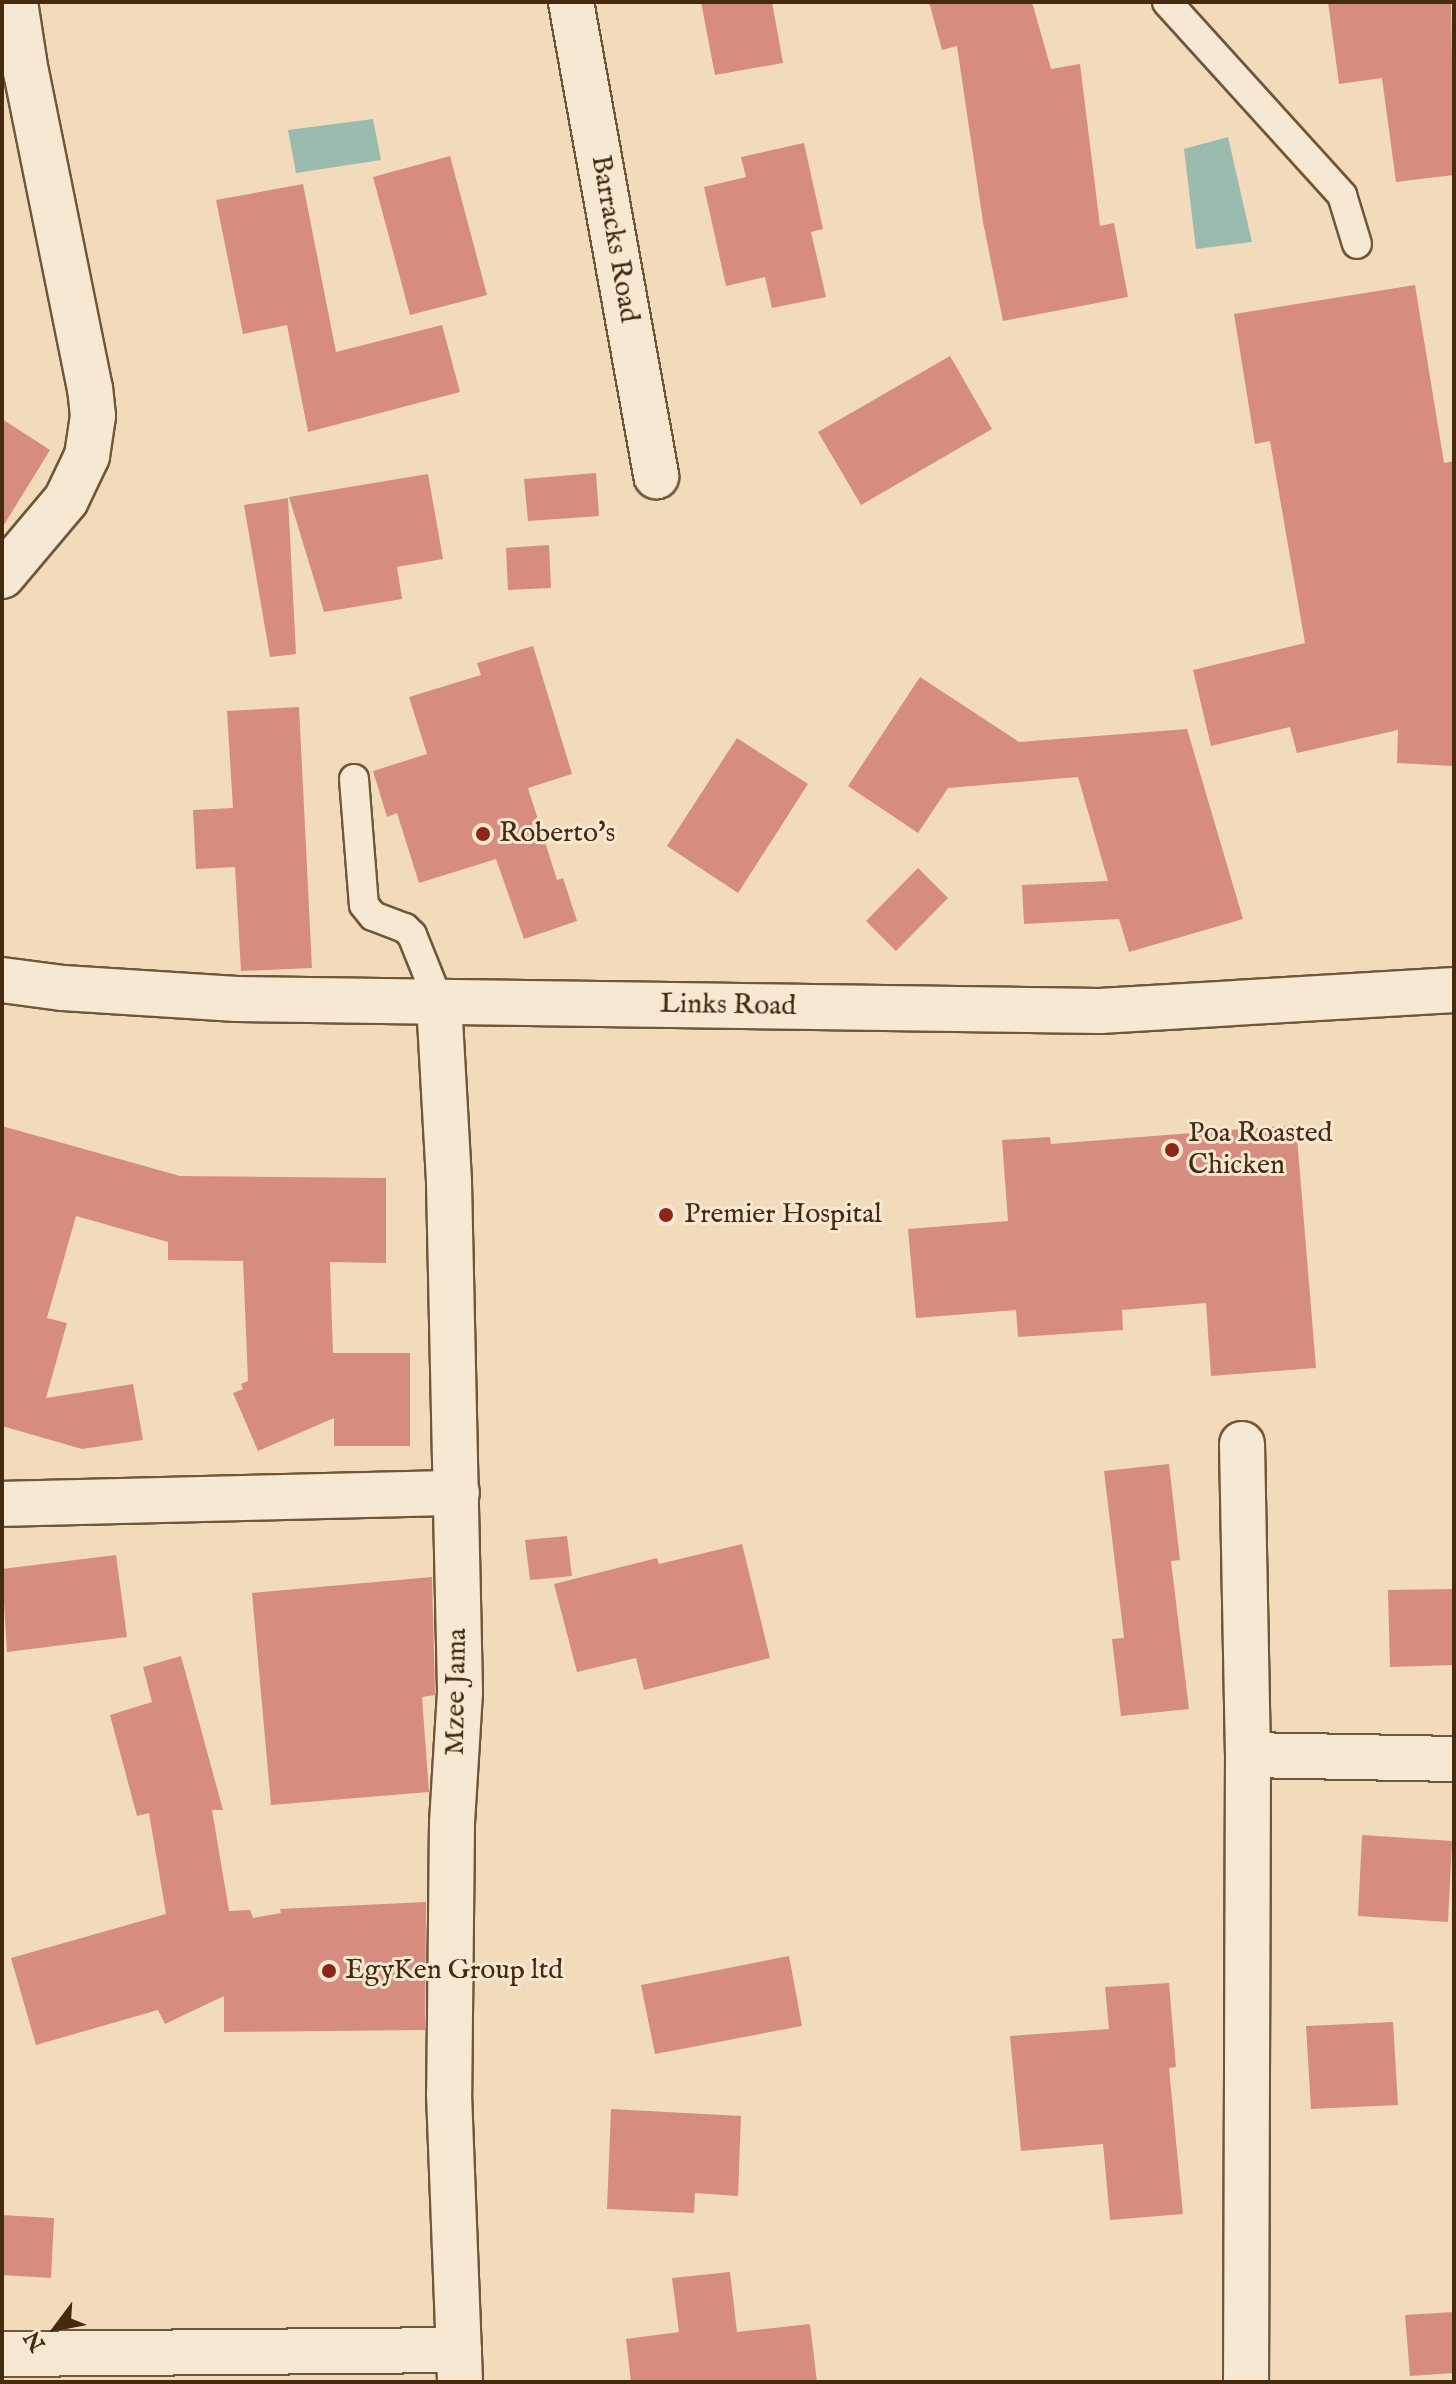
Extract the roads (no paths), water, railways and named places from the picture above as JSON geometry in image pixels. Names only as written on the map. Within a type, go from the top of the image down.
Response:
[{"type":"street","points":[[2,576],[66,500],[87,456],[93,416],[15,2]]},
{"type":"street","name":"Barracks Road","points":[[571,2],[656,476]]},
{"type":"street","name":"Links Road","points":[[2,980],[63,988],[237,999],[1100,1011],[1454,990]]},
{"type":"street","name":"Mzee Jama","points":[[439,1002],[449,1183],[460,1692],[452,1824],[449,2094],[459,2366]]},
{"type":"street","points":[[1242,1444],[1248,1755],[1246,2382]]},
{"type":"street","points":[[2,1504],[457,1493]]},
{"type":"street","points":[[1248,1755],[1454,1759]]},
{"type":"street","points":[[2,2354],[459,2366]]},
{"type":"lane","points":[[1167,2],[1342,195],[1357,244]]},
{"type":"lane","points":[[354,779],[364,905],[373,916],[405,928],[412,935],[439,1002]]},
{"type":"place","name":"Roberto's","points":[[483,834]]},
{"type":"place","name":"Poa Roasted Chicken","points":[[1172,1150]]},
{"type":"place","name":"Premier Hospital","points":[[666,1215]]},
{"type":"place","name":"EgyKen Group ltd","points":[[329,1971]]}]
